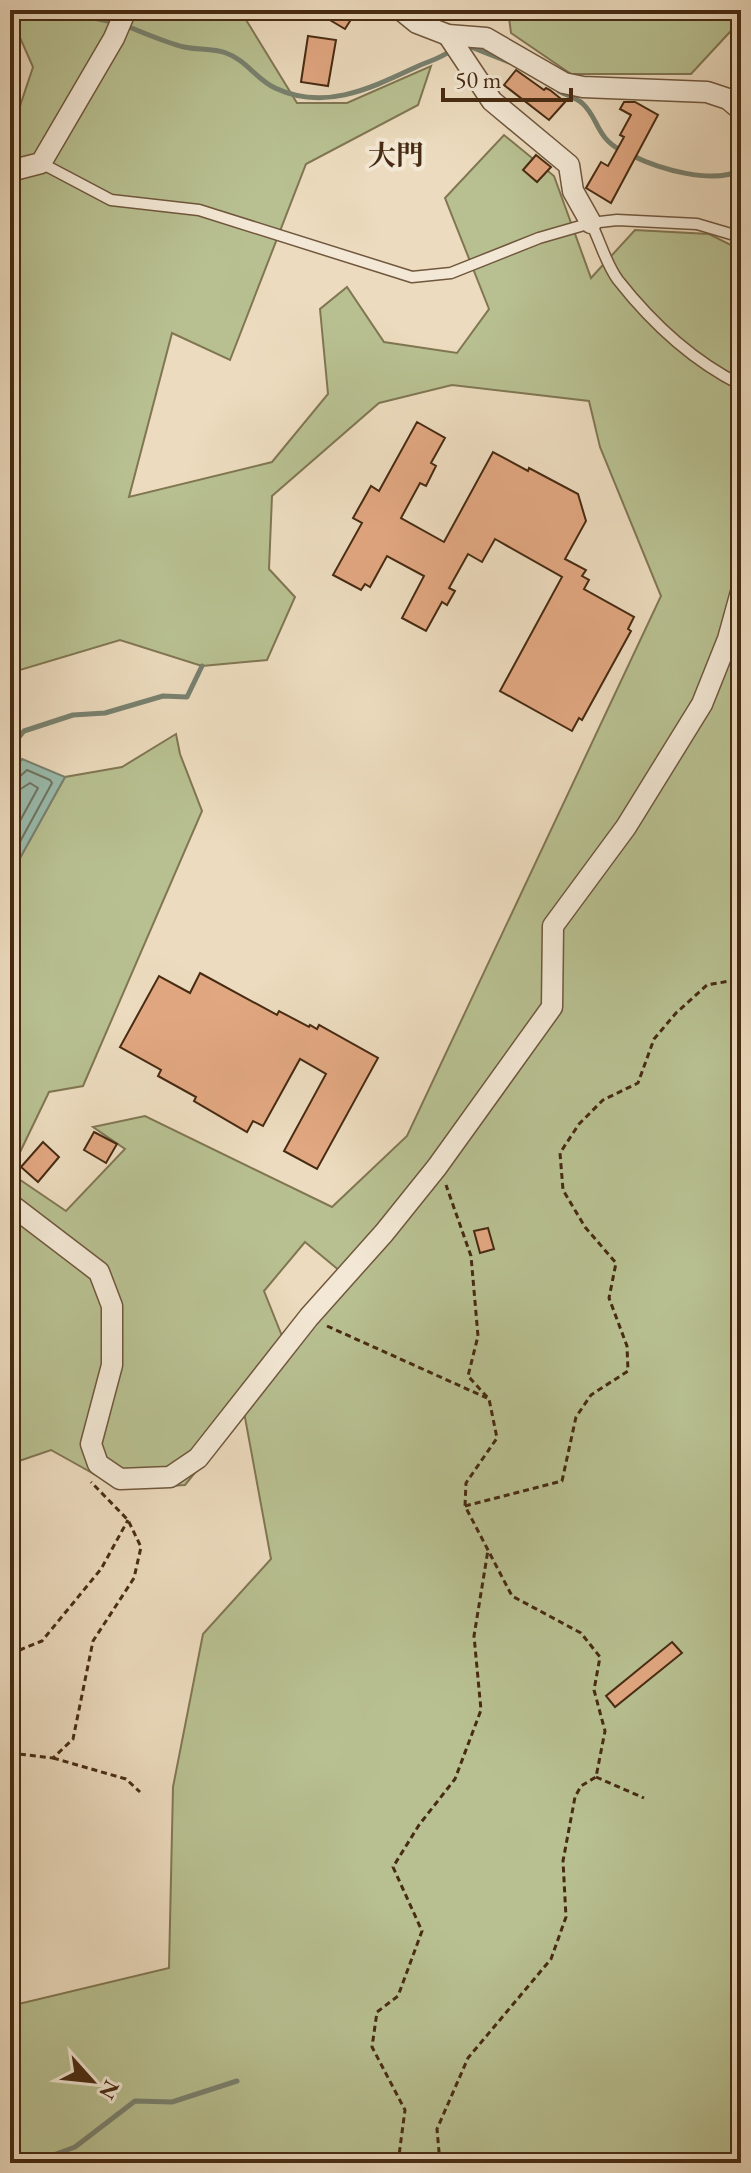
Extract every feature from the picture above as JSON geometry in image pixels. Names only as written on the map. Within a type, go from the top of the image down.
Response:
[{"type":"street","points":[[10,171],[41,163],[114,38],[126,10]]},
{"type":"street","points":[[401,10],[417,23],[451,39],[486,38],[564,83],[707,92],[728,99],[741,110]]},
{"type":"street","points":[[451,39],[492,101],[569,165],[573,191],[591,223]]},
{"type":"street","points":[[10,1204],[99,1272],[112,1306],[112,1365],[91,1444],[98,1464],[120,1479],[170,1477],[198,1458],[309,1317],[384,1233],[437,1167],[552,1007],[553,926],[626,827],[702,704],[728,639],[741,592]]},
{"type":"lane","points":[[41,163],[111,200],[199,210],[412,277],[451,273],[539,238],[591,223],[617,220],[697,224],[741,237]]},
{"type":"lane","points":[[591,223],[616,278],[662,328],[722,376],[741,385]]},
{"type":"path","points":[[465,1506],[562,1481],[576,1417],[591,1395],[628,1371],[627,1346],[609,1298],[616,1263],[585,1227],[563,1190],[560,1153],[579,1124],[603,1100],[638,1083],[654,1039],[676,1013],[707,985],[741,979]]},
{"type":"path","points":[[437,1167],[451,1196],[471,1256],[478,1336],[468,1376],[489,1399],[497,1438],[466,1483],[465,1506],[512,1596],[581,1633],[600,1657],[594,1690],[605,1731],[596,1777],[581,1786],[575,1797],[563,1861],[566,1917],[551,1959],[468,2058],[437,2129],[440,2163]]},
{"type":"path","points":[[309,1317],[489,1399]]},
{"type":"path","points":[[53,1758],[73,1739],[93,1641],[134,1578],[141,1547],[128,1520],[84,1476]]},
{"type":"path","points":[[10,1654],[42,1641],[101,1569],[128,1520]]},
{"type":"path","points":[[398,2163],[405,2110],[372,2047],[377,2012],[398,1996],[422,1931],[393,1867],[419,1825],[455,1779],[481,1710],[474,1636],[488,1550]]},
{"type":"path","points":[[10,1753],[53,1758],[126,1779],[140,1792]]},
{"type":"path","points":[[596,1777],[644,1798]]},
{"type":"green space","points":[[10,10],[240,10],[297,103],[347,103],[431,66],[418,105],[306,164],[230,360],[172,333],[129,497],[272,462],[328,394],[320,309],[347,287],[384,342],[457,353],[489,309],[445,198],[504,135],[554,176],[591,278],[635,230],[709,234],[741,250],[741,2163],[10,2163],[10,2006],[169,1968],[173,1787],[203,1634],[271,1559],[244,1412],[185,1485],[121,1489],[51,1450],[10,1464],[10,1173],[66,1211],[125,1149],[93,1127],[145,1116],[332,1207],[407,1136],[661,596],[600,447],[589,401],[452,385],[379,403],[272,496],[269,569],[295,597],[267,660],[202,666],[120,640],[10,673],[10,136],[33,67]],"holes":[[[305,1242],[352,1281],[288,1351],[264,1291]]]},
{"type":"green space","points":[[508,10],[741,10],[741,20],[691,74],[571,74],[511,33]]},
{"type":"green space","points":[[176,734],[180,754],[202,811],[83,1086],[49,1092],[10,1173],[10,876],[65,777],[122,767]]},
{"type":"water","points":[[22,759],[65,777],[10,876],[10,777]]},
{"type":"building","points":[[313,10],[357,10],[345,29]]},
{"type":"building","points":[[308,36],[336,40],[328,86],[301,82]]},
{"type":"building","points":[[516,70],[565,102],[549,120],[504,85]]},
{"type":"building","points":[[624,102],[635,102],[658,115],[611,203],[586,188],[601,162],[608,166],[624,137],[620,135],[631,115],[620,109]]},
{"type":"building","points":[[536,155],[551,167],[537,182],[523,170]]},
{"type":"building","points":[[417,422],[445,438],[431,463],[436,466],[426,486],[420,483],[401,518],[444,542],[493,452],[578,494],[586,521],[565,559],[586,570],[582,576],[589,580],[584,589],[634,617],[628,629],[631,631],[582,720],[579,718],[572,731],[500,691],[562,577],[495,539],[482,562],[468,554],[449,588],[455,591],[447,605],[442,602],[426,631],[402,618],[424,576],[387,556],[370,587],[365,584],[361,590],[333,575],[362,523],[353,518],[371,486],[379,491]]},
{"type":"building","points":[[200,973],[277,1015],[279,1011],[317,1029],[319,1025],[378,1058],[317,1169],[284,1151],[326,1074],[300,1059],[263,1126],[253,1121],[247,1132],[194,1101],[196,1097],[158,1076],[161,1070],[120,1047],[159,976],[190,993]]},
{"type":"building","points":[[94,1132],[117,1144],[106,1163],[84,1150]]},
{"type":"building","points":[[43,1142],[59,1157],[38,1182],[21,1167]]},
{"type":"building","points":[[488,1228],[494,1249],[480,1253],[474,1231]]},
{"type":"building","points":[[672,1642],[682,1653],[615,1707],[606,1696]]},
{"type":"waterway","points":[[31,10],[55,10],[113,22]]},
{"type":"waterway","points":[[126,26],[184,47],[226,53],[275,88],[311,98],[363,90],[452,50]]},
{"type":"waterway","points":[[462,49],[471,47],[509,62]]},
{"type":"waterway","points":[[559,91],[582,103],[602,134],[622,151]]},
{"type":"waterway","points":[[631,155],[671,170],[701,176],[741,170]]},
{"type":"waterway","points":[[10,748],[24,731],[73,715],[105,713],[163,696],[187,697],[202,666]]},
{"type":"waterway","points":[[10,2160],[48,2157],[75,2147],[135,2101],[172,2102],[237,2081]]},
{"type":"district","name":"大門","points":[[396,155]]}]
